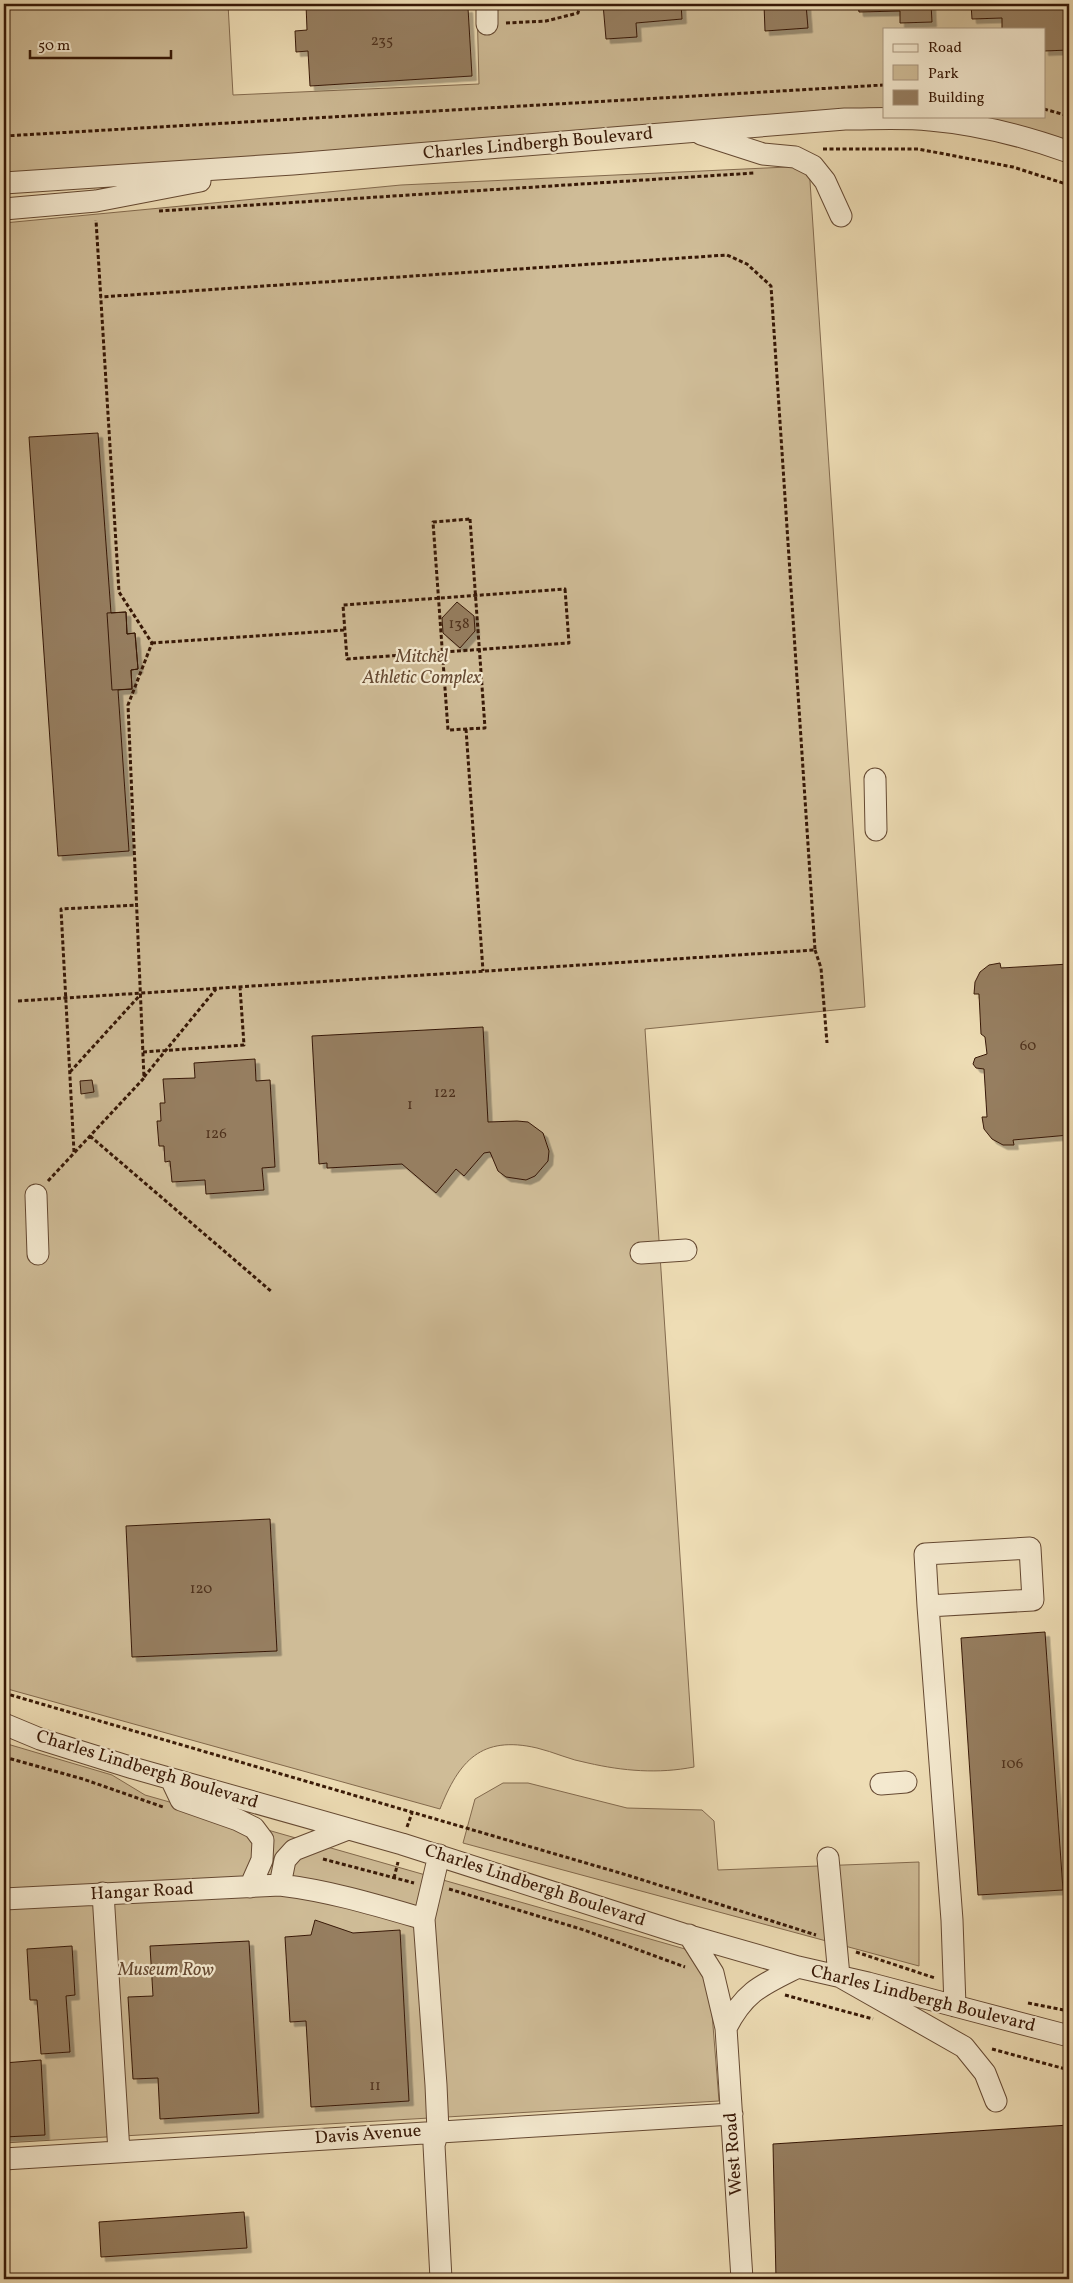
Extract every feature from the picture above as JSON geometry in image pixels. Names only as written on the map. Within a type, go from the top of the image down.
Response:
[{"type":"street","name":"Charles Lindbergh Boulevard","points":[[4,183],[293,164],[845,118],[929,120],[980,126],[1027,138],[1069,152]]},
{"type":"street","points":[[690,131],[763,154],[795,157],[813,166],[825,180],[842,216]]},
{"type":"street","points":[[4,209],[96,201],[293,164]]},
{"type":"street","points":[[875,779],[876,830]]},
{"type":"street","points":[[36,1195],[38,1254]]},
{"type":"street","points":[[641,1253],[686,1250]]},
{"type":"street","points":[[928,1606],[1034,1600],[1030,1548],[925,1554],[928,1606],[952,1920],[955,2006]]},
{"type":"street","name":"Charles Lindbergh Boulevard","points":[[4,1724],[40,1739],[171,1779],[439,1855],[688,1935],[798,1967],[1069,2036]]},
{"type":"street","points":[[171,1779],[180,1800],[238,1820],[254,1828],[263,1840],[262,1860],[250,1887]]},
{"type":"street","points":[[881,1784],[906,1782]]},
{"type":"street","points":[[280,1884],[285,1860],[294,1850],[348,1829]]},
{"type":"street","points":[[439,1855],[424,1920],[438,2131],[434,2145],[441,2279]]},
{"type":"street","points":[[828,1858],[839,1976],[964,2047],[985,2073],[996,2101]]},
{"type":"street","name":"Hangar Road","points":[[4,1899],[280,1884],[316,1889],[356,1898],[424,1920]]},
{"type":"street","points":[[103,1893],[119,2152]]},
{"type":"street","name":"West Road","points":[[688,1935],[713,1973],[726,2028],[742,2279]]},
{"type":"street","points":[[726,2028],[736,2010],[750,1993],[759,1986],[798,1967]]},
{"type":"street","name":"Davis Avenue","points":[[4,2159],[732,2114]]},
{"type":"path","points":[[487,14],[546,21],[578,13],[580,4]]},
{"type":"path","points":[[4,136],[883,85]]},
{"type":"path","points":[[1046,110],[1069,116]]},
{"type":"path","points":[[807,163],[818,149],[918,149],[1013,167],[1069,185]]},
{"type":"path","points":[[155,211],[762,172]]},
{"type":"path","points":[[96,215],[119,592],[152,643]]},
{"type":"path","points":[[100,298],[727,255],[747,264],[771,286],[814,950],[821,968],[827,1044]]},
{"type":"path","points":[[470,519],[476,596],[485,728],[448,730],[433,522],[470,519]]},
{"type":"path","points":[[565,589],[569,643],[347,659],[343,605],[476,596],[565,589]]},
{"type":"path","points":[[152,643],[345,630]]},
{"type":"path","points":[[144,1078],[142,993],[128,705],[152,643]]},
{"type":"path","points":[[466,729],[483,972]]},
{"type":"path","points":[[74,1153],[62,909],[138,905]]},
{"type":"path","points":[[18,1000],[814,950]]},
{"type":"path","points":[[143,1052],[244,1045],[240,987]]},
{"type":"path","points":[[36,1195],[144,1078],[216,989]]},
{"type":"path","points":[[70,1072],[142,993]]},
{"type":"path","points":[[90,1136],[272,1292]]},
{"type":"path","points":[[4,1692],[627,1875],[818,1936],[856,1952],[954,1984]]},
{"type":"path","points":[[4,1757],[83,1779],[173,1811]]},
{"type":"path","points":[[294,1850],[379,1876],[450,1890],[584,1930],[690,1969],[713,1973]]},
{"type":"path","points":[[759,1986],[876,2020]]},
{"type":"path","points":[[1020,2001],[1069,2012]]},
{"type":"path","points":[[990,2048],[1069,2070]]},
{"type":"green space","points":[[4,4],[228,4],[233,95],[479,84],[477,4],[1069,4],[1069,152],[929,120],[4,183]]},
{"type":"green space","name":"Mitchel Athletic Complex","points":[[809,166],[865,1007],[645,1029],[694,1767],[654,1771],[627,1770],[581,1762],[537,1748],[501,1745],[487,1749],[464,1765],[455,1777],[440,1809],[4,1688],[4,223],[401,185]]},
{"type":"green space","name":"Museum Row","points":[[4,1743],[112,1775],[145,1795],[685,1949],[710,1988],[719,2101],[4,2143]]},
{"type":"green space","points":[[503,1783],[528,1783],[627,1808],[702,1810],[714,1821],[718,1870],[919,1862],[919,1966],[463,1843],[475,1799]]},
{"type":"building","points":[[306,4],[457,4],[457,9],[468,8],[472,76],[310,86],[308,51],[296,52],[295,31],[307,30]]},
{"type":"building","points":[[603,4],[681,4],[682,19],[636,23],[637,37],[606,39]]},
{"type":"building","points":[[764,4],[806,4],[808,28],[765,31]]},
{"type":"building","points":[[858,4],[931,4],[932,22],[900,23],[900,11],[859,12]]},
{"type":"building","points":[[971,4],[1046,4],[1046,8],[1069,7],[1069,50],[1046,51],[1046,28],[1002,28],[1002,18],[972,19]]},
{"type":"building","points":[[98,433],[111,613],[126,612],[127,634],[135,633],[138,669],[131,670],[132,689],[118,690],[129,851],[58,856],[29,437]]},
{"type":"building","points":[[457,602],[474,616],[475,631],[460,648],[443,633],[442,618]]},
{"type":"building","points":[[126,612],[127,634],[135,633],[138,669],[131,670],[132,689],[112,690],[107,613]]},
{"type":"building","points":[[1000,963],[1001,968],[1069,964],[1069,1135],[1013,1140],[1014,1145],[1003,1145],[992,1139],[984,1129],[982,1117],[987,1117],[984,1069],[976,1068],[973,1064],[975,1058],[987,1054],[985,1037],[981,1034],[979,994],[974,994],[975,982],[980,972],[989,965]]},
{"type":"building","points":[[483,1027],[488,1122],[528,1122],[543,1133],[549,1151],[548,1161],[535,1176],[526,1180],[506,1177],[498,1171],[490,1152],[484,1153],[464,1176],[456,1169],[436,1193],[402,1164],[327,1168],[327,1163],[319,1164],[312,1036]]},
{"type":"building","points":[[255,1059],[256,1081],[270,1080],[275,1167],[262,1168],[264,1190],[206,1194],[205,1180],[172,1182],[170,1161],[165,1162],[164,1146],[159,1146],[157,1121],[161,1121],[160,1103],[165,1103],[163,1079],[195,1078],[194,1063]]},
{"type":"building","points":[[92,1080],[94,1092],[81,1094],[80,1081]]},
{"type":"building","points":[[270,1519],[277,1651],[132,1657],[126,1526]]},
{"type":"building","points":[[1045,1632],[1063,1890],[978,1895],[961,1638]]},
{"type":"building","points":[[315,1920],[353,1933],[400,1930],[409,2101],[311,2107],[306,2021],[290,2022],[285,1937],[311,1935]]},
{"type":"building","points":[[249,1941],[259,2113],[160,2119],[158,2078],[133,2079],[128,1997],[153,1996],[150,1946]]},
{"type":"building","points":[[72,1946],[75,1995],[66,1996],[70,2052],[41,2054],[37,2000],[30,2000],[27,1949]]},
{"type":"building","points":[[41,2060],[45,2135],[4,2137],[4,2063]]},
{"type":"building","points":[[1069,2125],[1069,2279],[776,2279],[773,2144]]},
{"type":"building","points":[[244,2212],[247,2248],[101,2257],[99,2222]]}]
